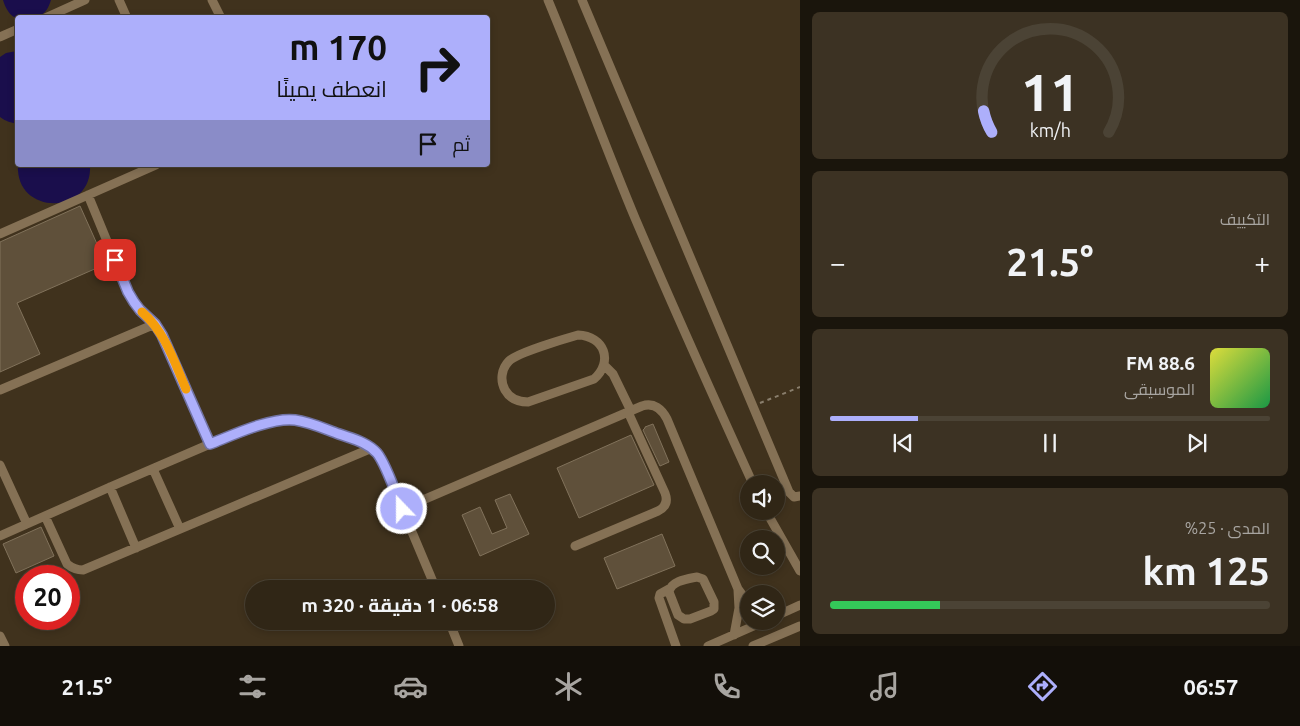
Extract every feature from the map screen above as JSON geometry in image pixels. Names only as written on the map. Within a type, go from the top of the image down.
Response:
[{"type":"street","points":[[51,15],[85,0]]},
{"type":"street","points":[[119,0],[126,15]]},
{"type":"street","points":[[212,0],[220,15]]},
{"type":"street","points":[[548,0],[635,216],[749,475]]},
{"type":"street","points":[[582,0],[791,495],[794,497],[800,496]]},
{"type":"street","points":[[0,37],[15,30]]},
{"type":"street","points":[[0,234],[151,167]]},
{"type":"street","points":[[88,195],[128,292],[140,310],[155,324],[162,335],[210,444]]},
{"type":"street","points":[[0,390],[155,324]]},
{"type":"street","points":[[578,335],[586,335],[599,343],[605,357],[604,365],[598,375],[589,382],[528,402],[512,398],[507,394],[502,383],[505,366],[513,358],[578,335]]},
{"type":"street","points":[[575,546],[658,511],[666,504],[667,498],[613,374],[604,365]]},
{"type":"street","points":[[402,509],[630,411],[648,404],[654,405],[664,413],[740,592]]},
{"type":"street","points":[[0,536],[210,444],[258,426],[277,421],[293,420],[309,423],[359,441],[372,448],[383,462],[432,580]]},
{"type":"street","points":[[45,516],[67,564],[77,570],[82,570],[372,448]]},
{"type":"street","points":[[0,465],[27,524]]},
{"type":"street","points":[[153,469],[180,529]]},
{"type":"street","points":[[110,487],[136,548]]},
{"type":"street","points":[[771,520],[800,571]]},
{"type":"street","points":[[669,589],[678,615],[684,619],[690,619],[711,611],[714,608],[714,602],[700,577],[677,583],[660,594],[659,598],[676,646]]},
{"type":"street","points":[[734,635],[739,608],[738,589]]},
{"type":"street","points":[[785,612],[800,605]]},
{"type":"street","points":[[753,646],[800,626]]},
{"type":"street","points":[[453,630],[459,646]]},
{"type":"street","points":[[708,646],[745,630]]},
{"type":"street","points":[[0,636],[5,646]]},
{"type":"path","points":[[753,406],[800,387]]},
{"type":"shaded area","points":[[3,0],[51,0],[45,12],[40,15],[15,15],[15,17],[6,9]]},
{"type":"shaded area","points":[[15,51],[15,123],[0,117],[0,57],[6,53]]},
{"type":"shaded area","points":[[18,167],[90,167],[88,182],[80,194],[68,201],[54,203],[40,201],[28,194],[20,182]]},
{"type":"building","points":[[80,206],[106,264],[17,303],[40,354],[0,372],[0,242]]},
{"type":"building","points":[[653,424],[669,462],[660,466],[643,430],[645,427]]},
{"type":"building","points":[[631,435],[654,485],[579,518],[557,468]]},
{"type":"building","points":[[510,494],[529,534],[480,556],[462,515],[480,507],[492,534],[507,528],[495,500]]},
{"type":"building","points":[[41,527],[54,556],[34,565],[15,565],[15,571],[3,544]]},
{"type":"building","points":[[662,534],[675,566],[617,589],[604,558]]},
{"type":"slow traffic","points":[[142,312],[155,324],[162,335],[186,389]]},
{"type":"route","points":[[115,260],[134,302],[155,324],[162,335],[210,444],[277,421],[293,420],[309,423],[359,441],[372,448],[383,462],[402,509]]}]
